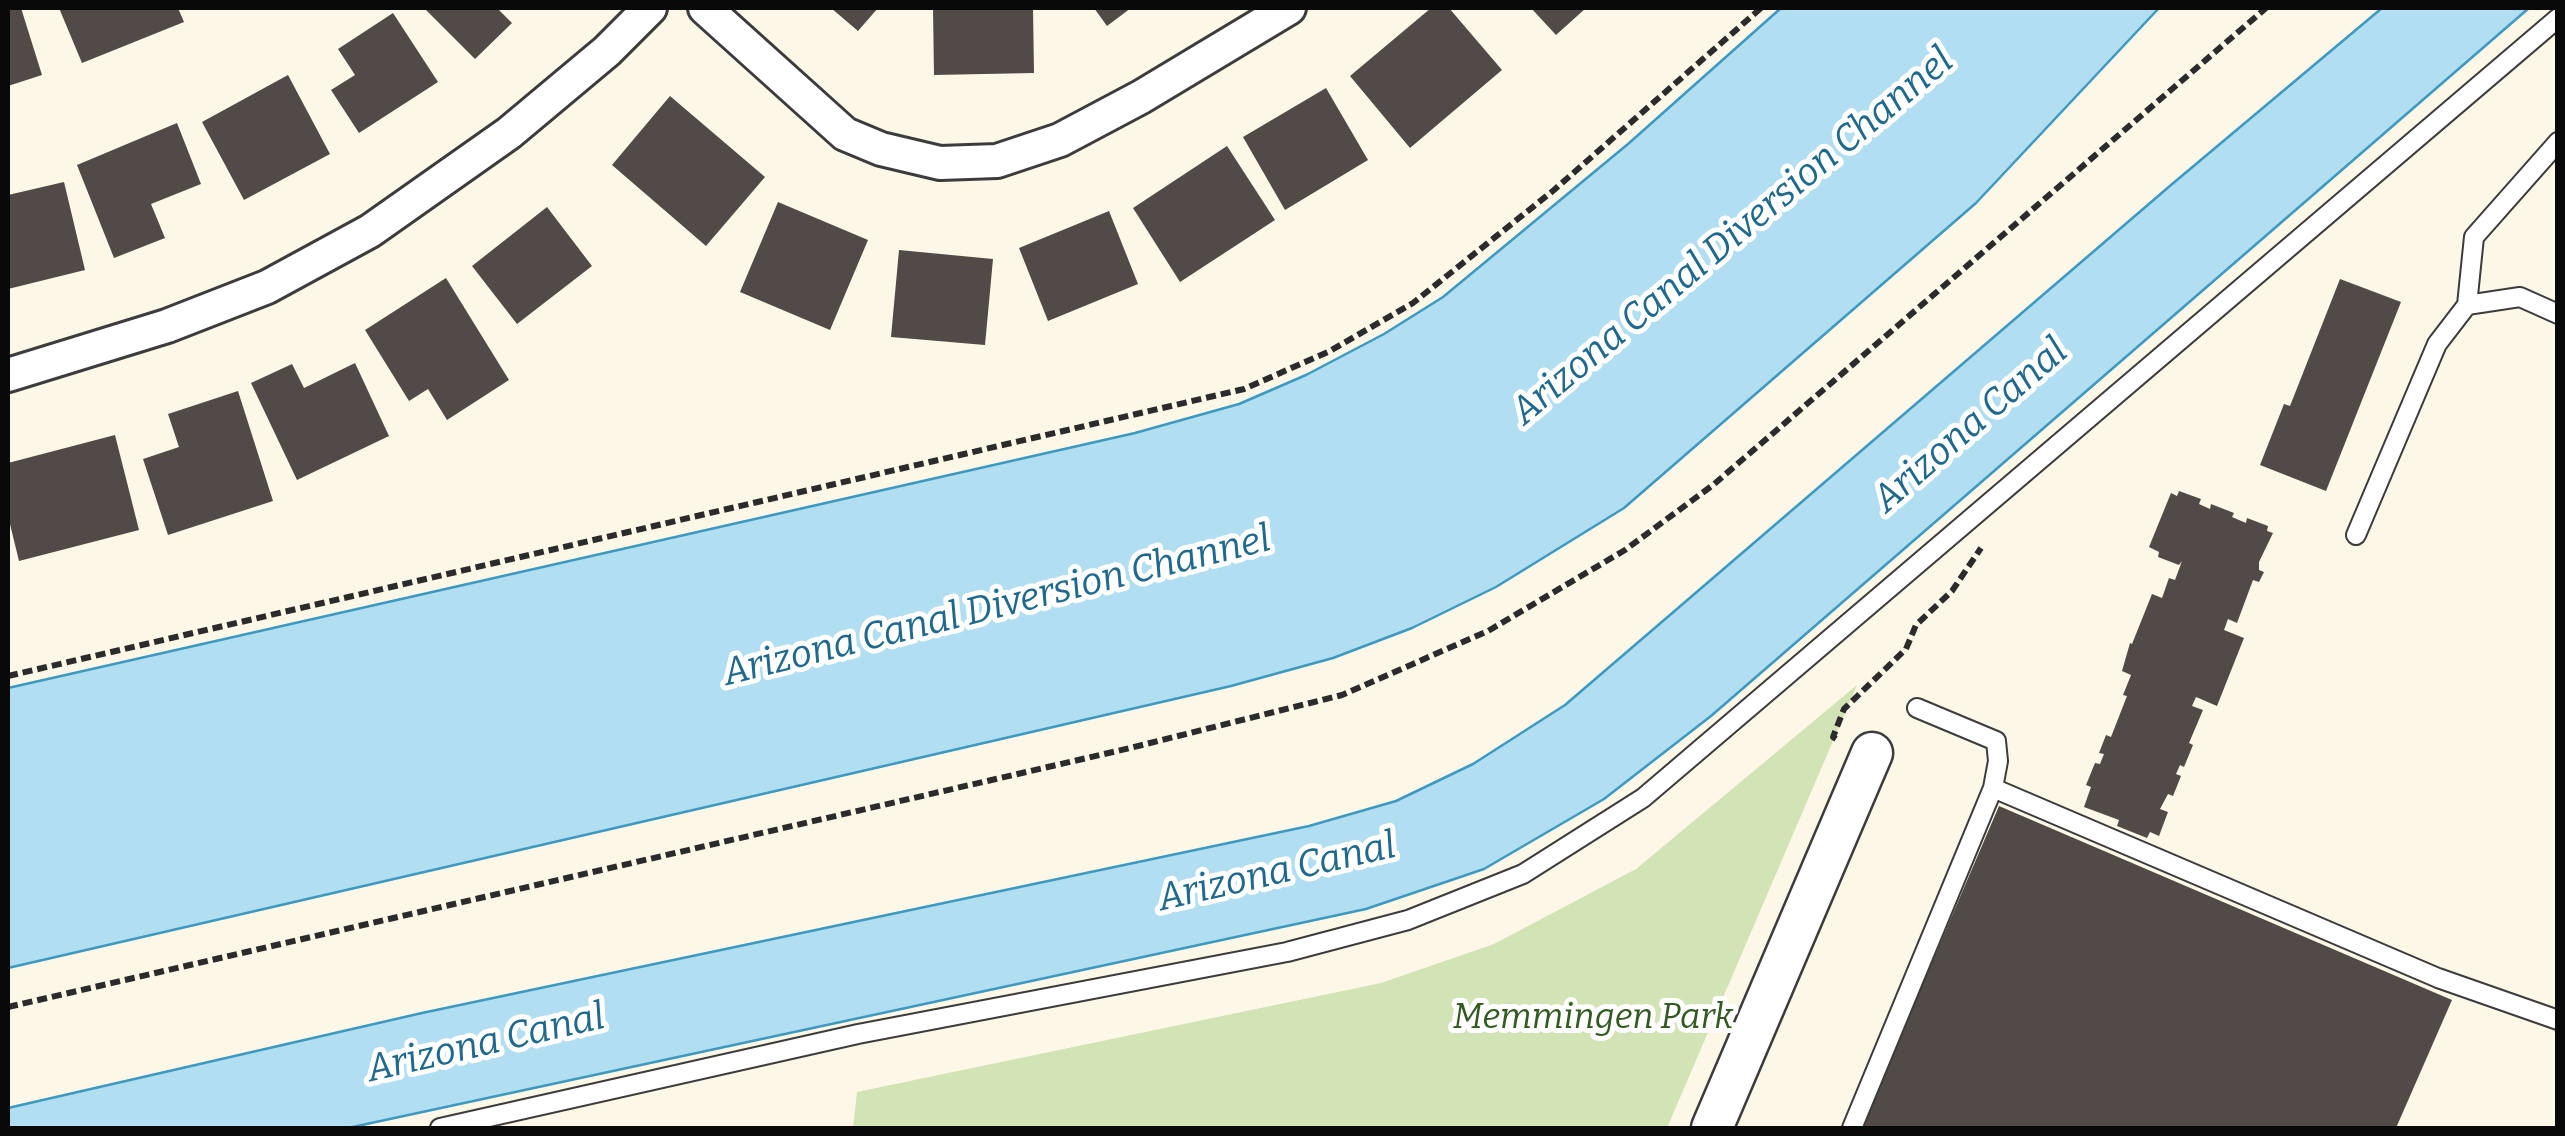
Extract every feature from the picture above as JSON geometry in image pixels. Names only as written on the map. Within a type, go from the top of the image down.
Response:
[{"type":"street","points":[[8,375],[167,326],[266,288],[370,231],[510,133],[607,51],[650,8]]},
{"type":"street","points":[[705,8],[845,134],[880,149],[940,163],[997,161],[1060,140],[1289,8]]},
{"type":"street","points":[[1712,1128],[1872,753]]},
{"type":"lane","points":[[440,1128],[858,1034],[1287,952],[1408,920],[1523,874],[1643,798],[2558,18]]},
{"type":"lane","points":[[2356,535],[2437,344],[2467,305],[2474,237],[2558,142]]},
{"type":"lane","points":[[2467,305],[2520,297],[2558,314]]},
{"type":"lane","points":[[1852,1128],[1992,788],[1998,761],[1996,741],[1916,708]]},
{"type":"lane","points":[[1992,788],[2438,978],[2558,1020]]},
{"type":"path","points":[[8,676],[1244,389],[1330,351],[1413,303],[1554,190],[1761,8]]},
{"type":"path","points":[[8,1007],[1342,696],[1488,632],[1624,550],[1713,485],[2266,8]]},
{"type":"path","points":[[1872,753],[1832,737],[1844,710],[1906,649],[1916,625],[1952,591],[1986,541]]},
{"type":"green space","name":"Memmingen Park","points":[[1857,685],[1667,1128],[853,1128],[857,1092],[1381,983],[1494,944],[1636,869]]},
{"type":"water","name":"Arizona Canal Diversion Channel","points":[[1781,8],[2159,8],[1976,203],[1624,508],[1496,587],[1412,628],[1333,658],[1231,686],[8,968],[8,688],[1135,433],[1239,404],[1306,375],[1443,297],[1628,144]]},
{"type":"water","name":"Arizona Canal","points":[[2382,8],[2529,8],[1711,716],[1604,799],[1484,869],[1366,909],[348,1128],[8,1128],[8,1108],[422,1013],[1309,826],[1396,801],[1473,764],[1565,705]]},
{"type":"building","points":[[8,8],[21,8],[42,75],[8,86]]},
{"type":"building","points":[[59,8],[178,8],[184,22],[82,63]]},
{"type":"building","points":[[424,8],[497,8],[512,23],[475,59]]},
{"type":"building","points":[[831,8],[878,8],[858,31]]},
{"type":"building","points":[[933,8],[1033,8],[1034,73],[934,75]]},
{"type":"building","points":[[1094,8],[1131,8],[1107,26]]},
{"type":"building","points":[[1431,8],[1449,8],[1502,70],[1410,148],[1350,76]]},
{"type":"building","points":[[1531,8],[1586,8],[1556,35]]},
{"type":"building","points":[[393,13],[438,82],[359,133],[331,90],[355,75],[338,49]]},
{"type":"building","points":[[288,75],[330,154],[244,200],[202,122]]},
{"type":"building","points":[[1326,88],[1368,160],[1285,210],[1243,137]]},
{"type":"building","points":[[670,96],[765,177],[706,246],[612,165]]},
{"type":"building","points":[[177,123],[201,184],[151,204],[165,238],[114,258],[77,165]]},
{"type":"building","points":[[1227,146],[1275,220],[1180,282],[1133,208]]},
{"type":"building","points":[[64,182],[85,270],[8,289],[8,195]]},
{"type":"building","points":[[778,202],[868,240],[830,330],[740,292]]},
{"type":"building","points":[[547,207],[592,266],[517,324],[472,266]]},
{"type":"building","points":[[1109,211],[1138,284],[1048,321],[1019,248]]},
{"type":"building","points":[[899,250],[993,259],[985,345],[891,337]]},
{"type":"building","points":[[446,278],[509,380],[447,420],[428,389],[409,401],[365,330]]},
{"type":"building","points":[[2340,279],[2401,302],[2326,491],[2260,465],[2284,404],[2290,406]]},
{"type":"building","points":[[355,363],[389,436],[297,480],[251,383],[292,364],[304,388]]},
{"type":"building","points":[[238,391],[273,501],[168,535],[143,459],[179,447],[168,414]]},
{"type":"building","points":[[115,435],[139,530],[19,561],[8,516],[8,463]]},
{"type":"building","points":[[2179,491],[2201,499],[2199,504],[2210,509],[2211,504],[2234,513],[2232,517],[2246,523],[2247,518],[2268,526],[2267,531],[2273,533],[2259,562],[2259,570],[2264,572],[2259,582],[2253,580],[2237,623],[2228,619],[2224,630],[2244,638],[2217,706],[2196,697],[2192,706],[2203,710],[2189,743],[2193,745],[2184,767],[2180,765],[2176,774],[2181,776],[2173,796],[2168,794],[2160,809],[2168,812],[2159,836],[2150,832],[2147,838],[2117,826],[2119,820],[2084,807],[2091,787],[2086,785],[2095,763],[2100,764],[2104,754],[2099,753],[2106,735],[2111,737],[2127,696],[2123,695],[2131,675],[2122,671],[2130,643],[2152,594],[2162,598],[2169,578],[2175,580],[2182,561],[2179,565],[2158,557],[2159,552],[2149,547],[2171,493],[2177,496]]},
{"type":"building","points":[[1999,806],[2452,1000],[2396,1128],[1861,1128]]}]
